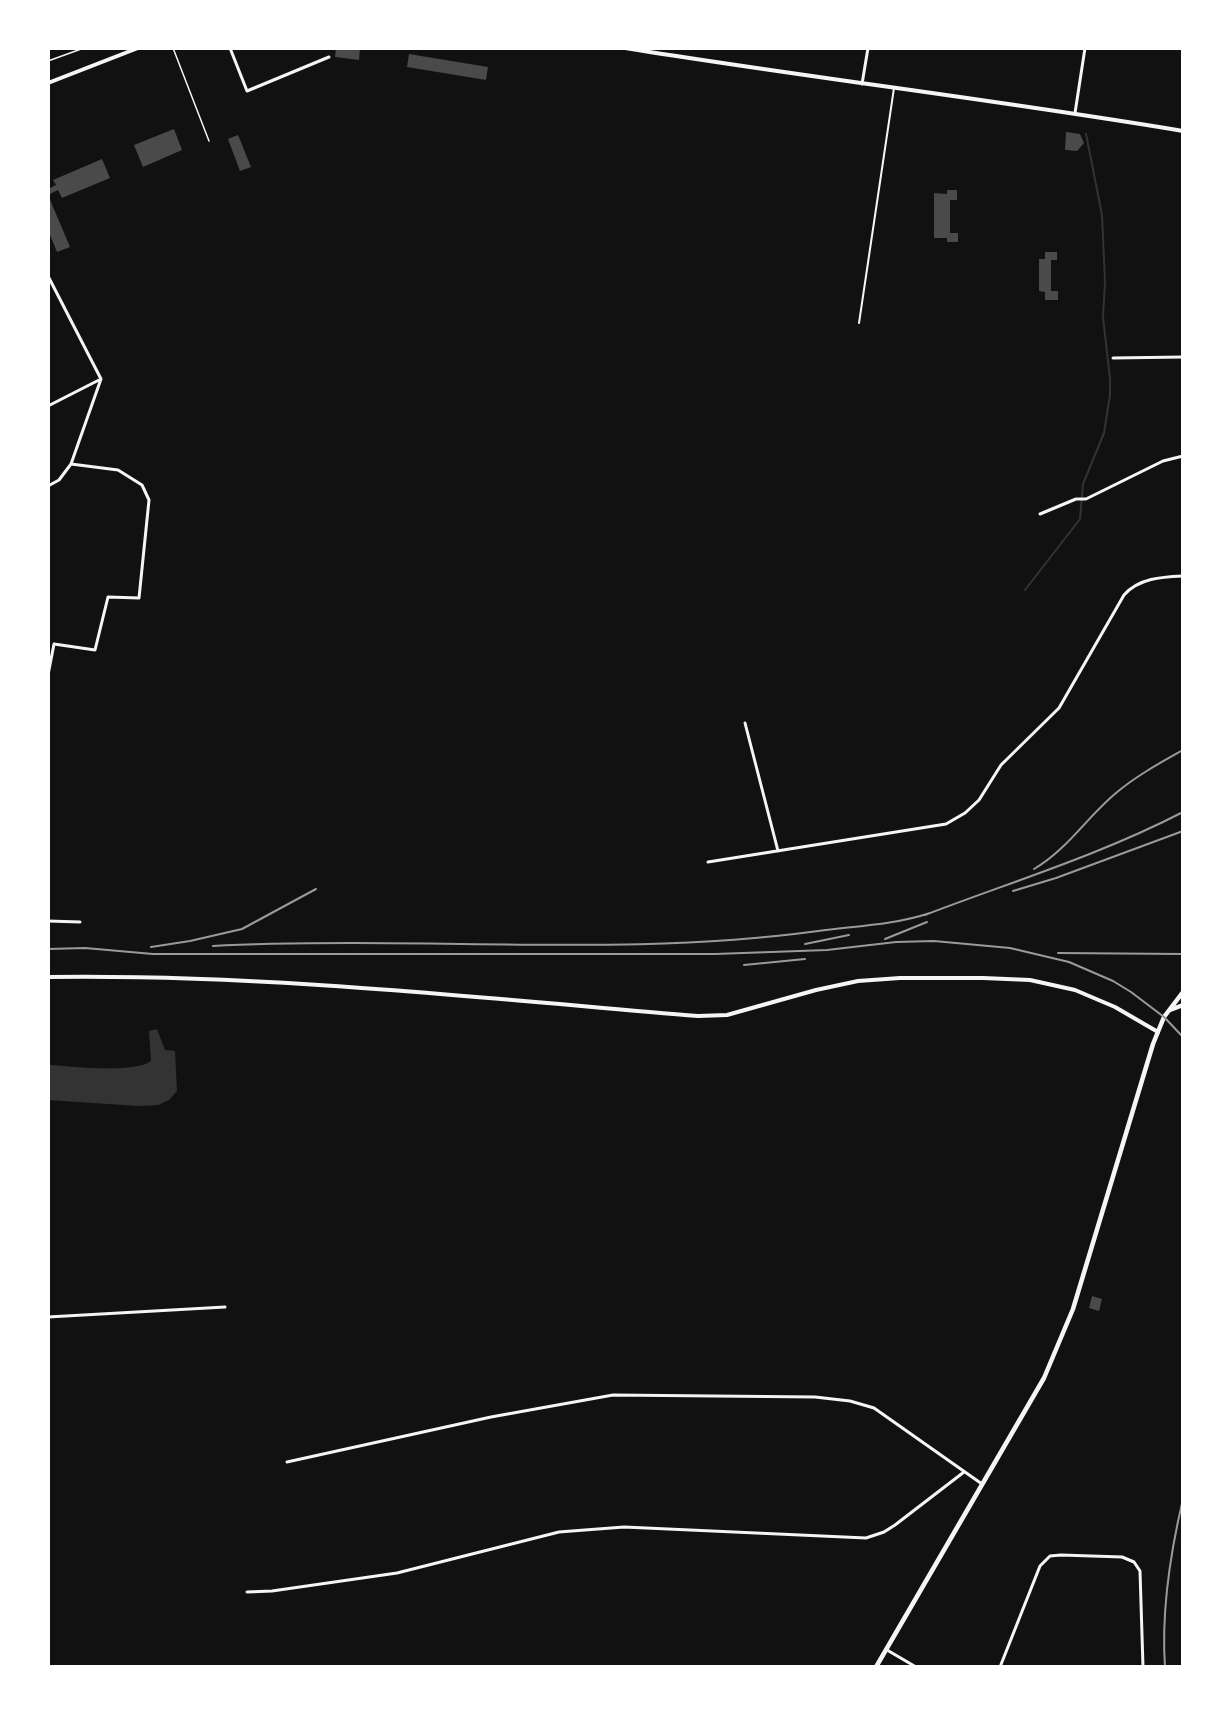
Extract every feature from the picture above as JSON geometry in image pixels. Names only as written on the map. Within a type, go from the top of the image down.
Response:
[{"type":"main road","points":[[876,1667],[1044,1378],[1073,1309],[1126,1130],[1158,1032],[1164,1017],[1183,992]]},
{"type":"main road","points":[[1170,1010],[1183,1005]]},
{"type":"street","points":[[48,83],[138,48]]},
{"type":"street","points":[[230,48],[247,92],[329,57]]},
{"type":"street","points":[[625,48],[1075,113],[1183,131]]},
{"type":"street","points":[[862,84],[868,48]]},
{"type":"street","points":[[1075,113],[1085,48]]},
{"type":"street","points":[[859,323],[894,88]]},
{"type":"street","points":[[48,276],[100,379],[71,464],[59,480],[48,486]]},
{"type":"street","points":[[1113,358],[1183,357]]},
{"type":"street","points":[[48,406],[100,379]]},
{"type":"street","points":[[1040,514],[1076,499],[1086,499],[1163,460],[1183,456]]},
{"type":"street","points":[[48,643],[95,650],[108,597],[139,598],[149,500],[142,485],[118,470],[71,464]]},
{"type":"street","points":[[708,862],[946,825],[980,800],[1001,765],[1059,708],[1124,595],[1131,587],[1138,583],[1183,576]]},
{"type":"street","points":[[48,675],[54,644]]},
{"type":"street","points":[[745,723],[778,851]]},
{"type":"street","points":[[48,921],[80,922]]},
{"type":"street","points":[[48,977],[173,977],[284,983],[698,1016],[727,1015],[816,990],[858,981],[900,978],[1030,980],[1075,990],[1115,1007],[1158,1032]]},
{"type":"street","points":[[48,1317],[225,1307]]},
{"type":"street","points":[[287,1462],[491,1417],[613,1395],[815,1397],[850,1401],[873,1408],[983,1484]]},
{"type":"street","points":[[247,1592],[273,1591],[397,1573],[559,1532],[624,1527],[866,1538],[884,1532],[895,1525],[964,1472]]},
{"type":"street","points":[[1000,1667],[1040,1566],[1050,1556],[1061,1555],[1122,1557],[1134,1562],[1140,1571],[1143,1667]]},
{"type":"street","points":[[887,1650],[916,1667]]},
{"type":"lane","points":[[173,48],[209,141]]},
{"type":"path","points":[[48,61],[84,48]]},
{"type":"shaded area","points":[[157,1029],[165,1050],[175,1051],[177,1091],[169,1100],[158,1105],[138,1106],[48,1100],[48,1065],[117,1068],[142,1065],[151,1061],[149,1031]]},
{"type":"building","points":[[336,48],[360,48],[359,60],[335,57]]},
{"type":"building","points":[[409,54],[488,67],[486,80],[407,67]]},
{"type":"building","points":[[174,129],[182,150],[143,167],[134,145]]},
{"type":"building","points":[[1066,132],[1080,134],[1084,143],[1077,151],[1065,150]]},
{"type":"building","points":[[238,135],[251,167],[240,171],[228,139]]},
{"type":"building","points":[[102,159],[110,178],[62,198],[58,190],[48,195],[48,189],[56,185],[53,180]]},
{"type":"building","points":[[947,190],[957,190],[957,200],[950,200],[950,233],[958,233],[958,242],[947,242],[947,238],[934,238],[934,193],[947,194]]},
{"type":"building","points":[[48,195],[70,247],[57,252],[48,230]]},
{"type":"building","points":[[1045,252],[1057,252],[1057,260],[1051,260],[1051,291],[1058,291],[1058,300],[1045,300],[1045,292],[1039,291],[1039,259],[1045,259]]},
{"type":"building","points":[[1092,1296],[1102,1299],[1099,1311],[1089,1308]]},
{"type":"waterway","points":[[1025,590],[1080,519],[1083,484],[1104,433],[1110,395],[1103,317],[1105,282],[1102,215],[1086,134]]},
{"type":"railway","points":[[1034,869],[1057,852],[1124,787],[1183,750]]},
{"type":"railway","points":[[925,915],[1088,855],[1183,812]]},
{"type":"railway","points":[[1013,891],[1056,878],[1183,831]]},
{"type":"railway","points":[[151,947],[242,929],[316,889]]},
{"type":"railway","points":[[213,946],[319,943],[586,945],[702,942],[875,925],[930,913]]},
{"type":"railway","points":[[885,939],[927,922]]},
{"type":"railway","points":[[805,944],[849,935]]},
{"type":"railway","points":[[48,949],[85,948],[153,954],[715,954],[827,950],[896,942],[934,941],[1010,948],[1069,962],[1113,981],[1131,992],[1164,1017],[1183,1037]]},
{"type":"railway","points":[[1058,953],[1183,954]]},
{"type":"railway","points":[[744,965],[805,959]]},
{"type":"railway","points":[[1165,1667],[1164,1624],[1168,1582],[1183,1499]]}]
